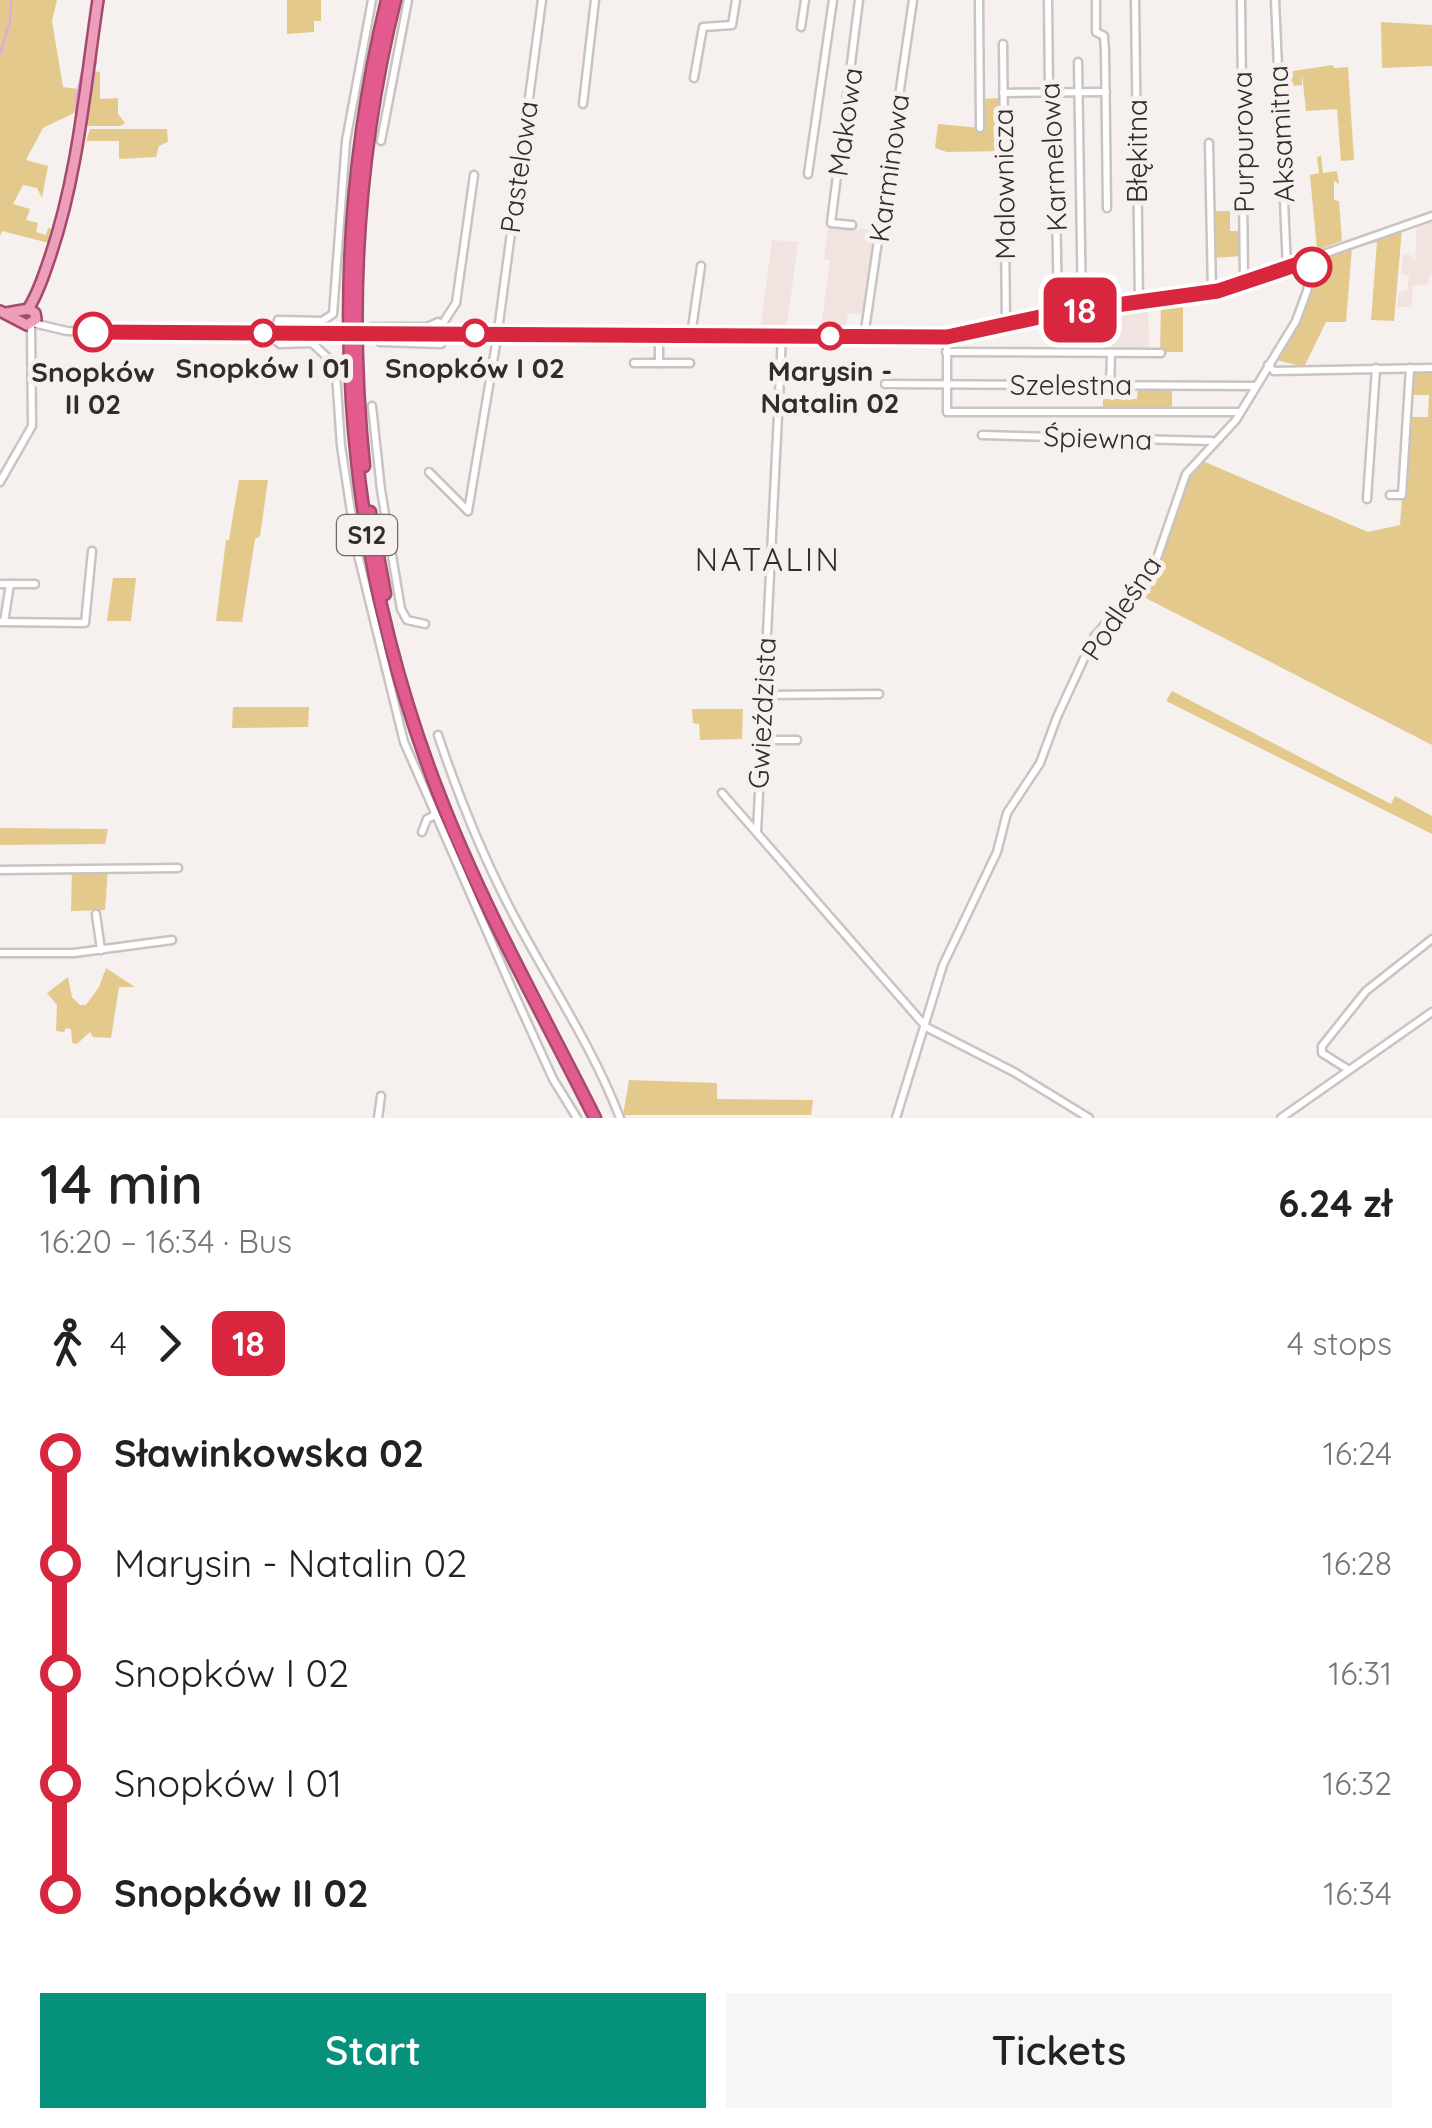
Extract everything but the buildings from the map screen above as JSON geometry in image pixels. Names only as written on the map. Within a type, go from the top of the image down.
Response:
[{"type":"highway","name":"S12","points":[[391,0],[364,113],[350,262],[353,422],[368,544],[397,668],[436,789],[473,874],[598,1118]]},
{"type":"main road","points":[[3,312],[29,320],[66,201],[100,0]]},
{"type":"street","points":[[372,0],[346,141],[333,314],[318,322],[280,319],[275,333],[278,344],[315,345],[335,370],[341,446],[367,598],[403,738],[553,1078],[578,1118]]},
{"type":"street","points":[[382,140],[408,0]]},
{"type":"street","name":"Pastelowa","points":[[430,472],[468,511],[497,333],[542,0]]},
{"type":"street","points":[[583,104],[594,0]]},
{"type":"street","points":[[694,78],[703,27],[732,26],[736,0]]},
{"type":"street","points":[[801,26],[805,0]]},
{"type":"street","points":[[808,174],[833,0]]},
{"type":"street","name":"Makowa","points":[[852,226],[830,222],[860,0]]},
{"type":"street","name":"Karminowa","points":[[864,337],[913,0]]},
{"type":"street","points":[[978,0],[980,128]]},
{"type":"street","name":"Karmelowa","points":[[1048,0],[1058,313]]},
{"type":"street","points":[[1096,0],[1096,32],[1104,36],[1108,208]]},
{"type":"street","name":"Błękitna","points":[[1135,0],[1140,302]]},
{"type":"street","name":"Purpurowa","points":[[1241,0],[1244,283]]},
{"type":"street","name":"Aksamitna","points":[[1275,0],[1287,268]]},
{"type":"street","name":"Malownicza","points":[[1003,44],[1006,324]]},
{"type":"street","points":[[1078,62],[1082,310]]},
{"type":"street","points":[[1003,93],[1106,92]]},
{"type":"street","points":[[1209,143],[1212,292]]},
{"type":"street","points":[[380,342],[441,344],[443,323],[456,303],[474,176]]},
{"type":"street","points":[[369,330],[947,337],[1058,313],[1212,292],[1432,216]]},
{"type":"street","name":"Podleśna","points":[[896,1118],[943,966],[997,852],[1008,813],[1040,764],[1056,717],[1094,637],[1154,567],[1186,474],[1241,412],[1269,370],[1300,312],[1313,259]]},
{"type":"street","points":[[692,335],[700,266]]},
{"type":"street","points":[[0,482],[32,426],[29,320],[93,332],[338,333],[443,323]]},
{"type":"street","points":[[659,335],[659,363]]},
{"type":"street","name":"Gwieździsta","points":[[756,832],[782,336]]},
{"type":"street","points":[[947,337],[947,412],[1241,412]]},
{"type":"street","points":[[946,352],[1161,354]]},
{"type":"street","points":[[1110,385],[1111,354]]},
{"type":"street","points":[[634,363],[690,363]]},
{"type":"street","points":[[1367,499],[1376,368]]},
{"type":"street","points":[[1390,495],[1402,495],[1410,368]]},
{"type":"street","points":[[1269,370],[1432,368]]},
{"type":"street","name":"Szelestna","points":[[885,384],[1256,386]]},
{"type":"street","points":[[372,406],[381,490],[402,609],[407,620],[425,624]]},
{"type":"street","name":"Śpiewna","points":[[982,435],[1214,441]]},
{"type":"street","points":[[10,584],[2,622],[84,623],[92,551]]},
{"type":"street","points":[[0,584],[35,584]]},
{"type":"street","points":[[763,694],[879,694]]},
{"type":"street","points":[[438,735],[457,794],[497,883],[595,1058],[620,1118]]},
{"type":"street","points":[[761,740],[798,740]]},
{"type":"street","points":[[722,793],[926,1026],[1014,1072],[1089,1118]]},
{"type":"street","points":[[422,832],[427,819],[435,814]]},
{"type":"street","points":[[0,870],[178,868]]},
{"type":"street","points":[[96,914],[100,950]]},
{"type":"street","points":[[1349,1070],[1322,1053],[1326,1040],[1366,992],[1432,939]]},
{"type":"street","points":[[0,952],[100,950],[172,940]]},
{"type":"street","points":[[1281,1118],[1432,1012]]},
{"type":"street","points":[[378,1118],[381,1096]]},
{"type":"shaded area","points":[[0,0],[57,0],[52,21],[63,87],[78,89],[76,112],[43,128],[26,160],[48,166],[42,198],[37,188],[23,185],[13,204],[30,209],[26,220],[38,223],[36,232],[46,235],[48,228],[53,229],[49,243],[2,231],[0,236]]},
{"type":"shaded area","points":[[287,0],[321,0],[321,21],[314,21],[314,32],[287,34]]},
{"type":"shaded area","points":[[1381,22],[1432,25],[1432,66],[1382,68]]},
{"type":"shaded area","points":[[1333,65],[1348,67],[1354,160],[1341,161],[1337,109],[1306,111],[1302,74],[1302,85],[1281,87],[1280,73]]},
{"type":"shaded area","points":[[92,71],[100,72],[100,99],[118,98],[118,114],[125,123],[120,126],[85,126]]},
{"type":"shaded area","points":[[1001,98],[1002,151],[947,152],[935,148],[938,124],[981,128],[981,99]]},
{"type":"shaded area","points":[[90,129],[167,129],[168,142],[159,146],[156,157],[119,159],[119,141],[86,141]]},
{"type":"shaded area","points":[[1321,156],[1323,173],[1337,171],[1339,184],[1334,181],[1334,200],[1339,201],[1342,241],[1317,250],[1310,175],[1319,173],[1317,157]]},
{"type":"shaded area","points":[[1213,211],[1230,211],[1230,231],[1242,231],[1243,256],[1211,258]]},
{"type":"shaded area","points":[[1432,220],[1432,270],[1428,284],[1413,286],[1411,307],[1397,307],[1399,292],[1407,291],[1409,275],[1401,274],[1403,255],[1409,254],[1415,261],[1417,225]]},
{"type":"shaded area","points":[[829,224],[858,229],[858,237],[860,228],[879,231],[867,316],[848,313],[844,336],[820,336],[830,260],[824,259]]},
{"type":"shaded area","points":[[1402,229],[1394,321],[1371,320],[1377,242],[1361,243]]},
{"type":"shaded area","points":[[772,240],[798,242],[786,333],[760,332]]},
{"type":"shaded area","points":[[1352,247],[1346,322],[1326,322],[1304,367],[1273,359],[1297,322],[1316,260],[1345,253]]},
{"type":"shaded area","points":[[1183,300],[1183,352],[1160,352],[1161,302]]},
{"type":"shaded area","points":[[1148,305],[1149,351],[1112,351],[1112,310]]},
{"type":"shaded area","points":[[1412,371],[1432,371],[1432,745],[1136,593],[1156,561],[1198,459],[1368,532],[1400,525],[1408,417],[1428,417],[1429,395],[1410,395]]},
{"type":"shaded area","points":[[1138,387],[1172,387],[1172,408],[1103,409],[1103,399],[1137,399]]},
{"type":"shaded area","points":[[239,480],[268,480],[260,536],[255,539],[242,622],[216,621],[226,540]]},
{"type":"shaded area","points":[[113,578],[136,578],[131,621],[107,621]]},
{"type":"shaded area","points":[[1172,691],[1391,804],[1395,796],[1432,816],[1432,834],[1166,701]]},
{"type":"shaded area","points":[[233,707],[309,707],[308,727],[232,728]]},
{"type":"shaded area","points":[[692,709],[743,709],[742,739],[700,740],[699,724],[693,723]]},
{"type":"shaded area","points":[[0,828],[108,829],[105,844],[0,845]]},
{"type":"shaded area","points":[[72,869],[108,870],[105,910],[71,911]]},
{"type":"shaded area","points":[[106,968],[135,987],[119,987],[111,1038],[93,1037],[90,1032],[77,1044],[72,1043],[71,1029],[56,1031],[57,1005],[47,993],[68,977],[72,997],[86,1005]]},
{"type":"shaded area","points":[[629,1080],[717,1083],[717,1099],[813,1100],[811,1115],[623,1115]]},
{"type":"waterway","points":[[0,54],[10,21],[11,0]]},
{"type":"waterway","points":[[92,5],[92,14]]},
{"type":"waterway","points":[[88,38],[90,22]]},
{"type":"waterway","points":[[95,66],[96,60]]},
{"type":"waterway","points":[[76,127],[76,98],[83,68]]},
{"type":"waterway","points":[[86,125],[95,72]]},
{"type":"waterway","points":[[81,150],[84,131]]},
{"type":"bus line","name":"18","points":[[93,332],[947,337],[1058,313],[1218,291],[1313,259],[1312,267]]},
{"type":"place","name":"Snopków II 02","points":[[93,332]]},
{"type":"place","name":"Snopków I 01","points":[[263,333]]},
{"type":"place","name":"Snopków I 02","points":[[475,333]]},
{"type":"place","name":"Marysin - Natalin 02","points":[[830,336]]},
{"type":"district","name":"NATALIN","points":[[768,560]]}]
